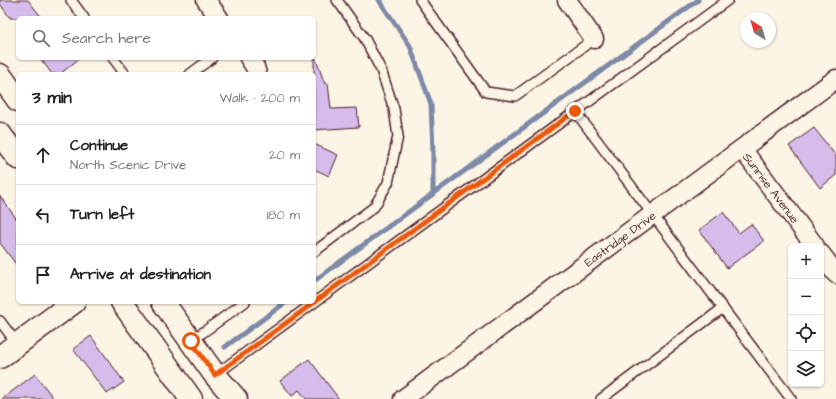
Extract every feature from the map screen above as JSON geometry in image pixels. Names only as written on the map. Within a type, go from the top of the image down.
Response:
[{"type":"main road","points":[[0,75],[16,97]]},
{"type":"main road","points":[[0,134],[16,155]]},
{"type":"main road","points":[[0,357],[71,304]]},
{"type":"main road","points":[[123,304],[191,399]]},
{"type":"main road","points":[[164,304],[215,375],[236,399]]},
{"type":"street","points":[[206,0],[218,16]]},
{"type":"street","points":[[567,0],[594,39]]},
{"type":"street","points":[[250,60],[256,72]]},
{"type":"street","name":"Eastridge Drive","points":[[402,399],[742,149],[834,84]]},
{"type":"street","name":"Sunrise Avenue","points":[[742,149],[813,243]]},
{"type":"street","points":[[824,258],[836,274]]},
{"type":"lane","points":[[72,0],[83,16]]},
{"type":"lane","points":[[316,250],[374,207],[388,183],[398,136],[394,109],[381,70],[365,39],[337,0]]},
{"type":"lane","points":[[420,0],[486,92],[515,96],[594,39]]},
{"type":"lane","points":[[316,301],[728,0]]},
{"type":"lane","points":[[114,60],[124,72]]},
{"type":"lane","points":[[193,72],[209,60]]},
{"type":"lane","points":[[575,111],[791,399]]},
{"type":"lane","points":[[191,341],[242,304]]},
{"type":"lane","points":[[215,375],[312,304]]},
{"type":"lane","points":[[601,399],[723,308]]},
{"type":"lane","points":[[0,321],[17,344]]},
{"type":"building","points":[[0,0],[28,0],[40,16],[16,16],[16,18],[10,18],[0,4]]},
{"type":"building","points":[[42,60],[78,60],[62,72],[50,72]]},
{"type":"building","points":[[314,60],[316,60],[325,84],[328,83],[331,109],[357,108],[359,127],[316,130],[316,72],[314,72]]},
{"type":"building","points":[[814,128],[836,156],[836,175],[820,188],[789,146]]},
{"type":"building","points":[[316,145],[338,155],[329,176],[316,170]]},
{"type":"building","points":[[0,196],[16,218],[16,264],[0,243]]},
{"type":"building","points":[[723,212],[739,233],[751,224],[764,241],[727,268],[699,230]]},
{"type":"building","points":[[91,336],[124,382],[107,394],[73,349]]},
{"type":"building","points":[[309,359],[339,399],[306,399],[299,390],[292,396],[280,381]]},
{"type":"building","points":[[35,374],[54,399],[2,399]]},
{"type":"waterway","points":[[379,0],[410,46],[431,104],[433,194]]},
{"type":"waterway","points":[[316,280],[698,0]]},
{"type":"waterway","points":[[225,347],[283,304]]},
{"type":"route","points":[[191,341],[215,375],[575,111]]}]
